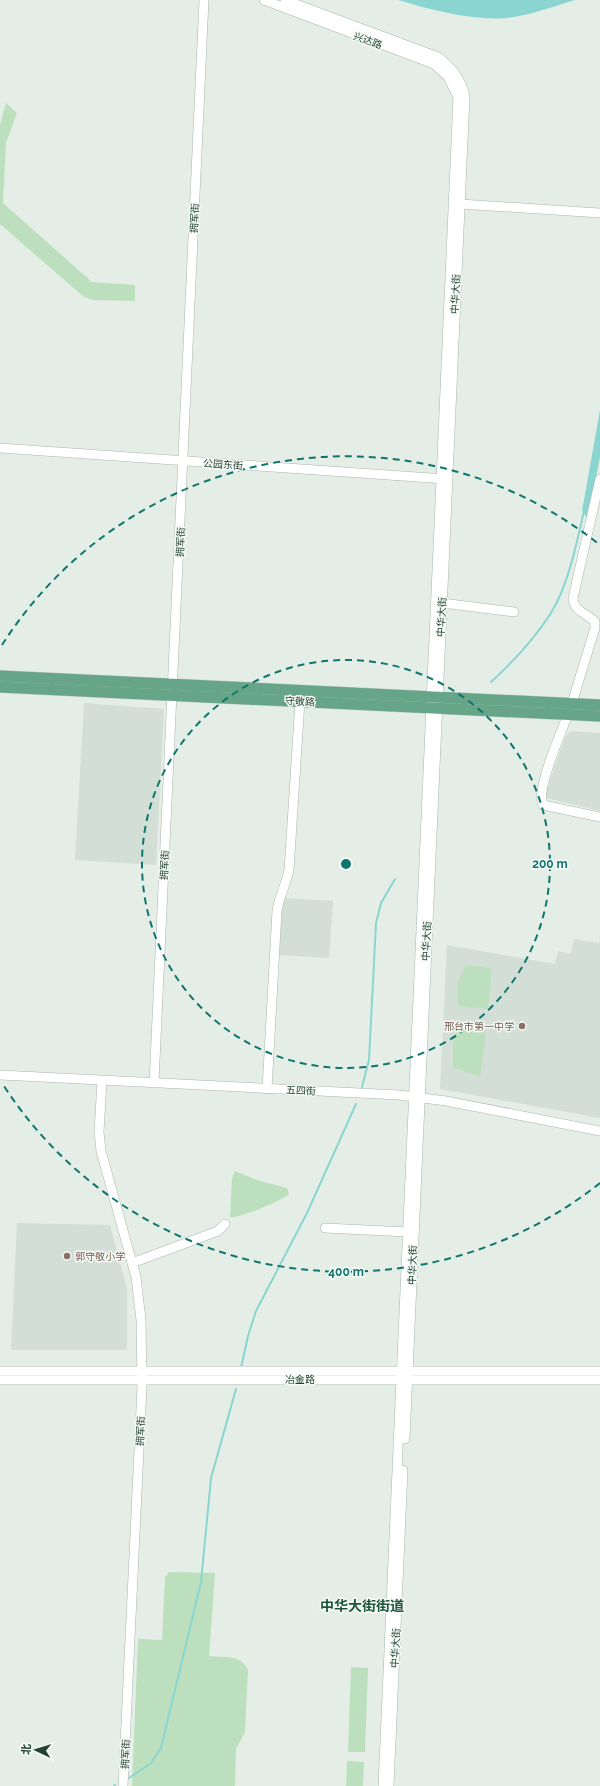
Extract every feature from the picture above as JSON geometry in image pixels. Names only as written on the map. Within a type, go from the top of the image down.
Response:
[{"type":"main road","name":"守敬路","points":[[0,676],[172,689],[300,701],[434,702]]},
{"type":"main road","name":"守敬路","points":[[0,686],[172,689],[434,702],[570,709],[600,716]]},
{"type":"main road","name":"守敬路","points":[[570,709],[600,705]]},
{"type":"street","name":"拥军街","points":[[154,1083],[204,0]]},
{"type":"street","name":"兴达路","points":[[264,0],[430,62],[448,77],[461,96]]},
{"type":"street","name":"兴达路","points":[[285,0],[438,57],[455,72],[461,83],[461,96]]},
{"type":"street","name":"中华大街","points":[[434,702],[442,603],[444,479],[460,204],[461,96]]},
{"type":"street","name":"中华大街","points":[[389,1786],[404,1375],[461,96]]},
{"type":"street","points":[[460,204],[600,213]]},
{"type":"street","name":"公园东街","points":[[0,448],[444,479]]},
{"type":"street","points":[[600,479],[573,598],[574,604],[578,610],[595,622],[595,628],[570,709],[542,786],[541,801],[543,805],[600,817]]},
{"type":"street","points":[[442,603],[514,612]]},
{"type":"street","points":[[267,1089],[277,911],[279,899],[285,888],[289,870],[300,701]]},
{"type":"street","name":"五四街","points":[[0,1075],[416,1097],[600,1131]]},
{"type":"street","name":"拥军街","points":[[102,1080],[99,1132],[100,1151],[132,1263],[139,1296],[142,1376],[123,1786]]},
{"type":"street","name":"中华大街","points":[[383,1786],[404,1375],[407,1232],[416,1097]]},
{"type":"street","points":[[132,1263],[218,1231],[225,1224]]},
{"type":"street","points":[[325,1228],[407,1232]]},
{"type":"street","name":"冶金路","points":[[0,1371],[142,1376]]},
{"type":"street","name":"冶金路","points":[[0,1380],[142,1376],[404,1375],[600,1371]]},
{"type":"street","name":"冶金路","points":[[404,1375],[600,1380]]},
{"type":"shaded area","points":[[84,703],[164,709],[156,865],[75,860]]},
{"type":"shaded area","points":[[570,731],[600,733],[600,811],[546,798],[546,792],[565,737]]},
{"type":"shaded area","points":[[283,898],[333,901],[329,958],[279,955]]},
{"type":"shaded area","name":"邢台市第一中学","points":[[600,936],[600,1118],[440,1089],[447,945],[555,964],[558,951],[571,954],[574,939],[599,943]]},
{"type":"shaded area","name":"郭守敬小学","points":[[17,1223],[110,1225],[127,1288],[127,1350],[11,1350]]},
{"type":"green space","points":[[6,103],[17,113],[6,143],[3,203],[92,282],[135,285],[135,301],[94,300],[84,297],[0,224],[0,125]]},
{"type":"green space","points":[[476,966],[492,969],[488,1009],[458,1006],[457,985],[465,967]]},
{"type":"green space","points":[[456,1030],[486,1033],[480,1077],[453,1067],[453,1045]]},
{"type":"green space","points":[[235,1171],[260,1181],[287,1188],[289,1194],[261,1208],[242,1215],[230,1217],[232,1178]]},
{"type":"green space","points":[[169,1572],[215,1573],[209,1656],[237,1659],[245,1665],[248,1670],[245,1732],[236,1749],[235,1786],[132,1786],[138,1639],[162,1640],[165,1577]]},
{"type":"green space","points":[[351,1667],[368,1668],[365,1752],[348,1752]]},
{"type":"green space","points":[[347,1761],[364,1762],[363,1786],[346,1786]]},
{"type":"water","points":[[398,0],[575,0],[524,15],[507,18],[480,18],[452,14]]},
{"type":"water","points":[[600,410],[600,457],[588,519],[582,511]]},
{"type":"waterway","points":[[491,682],[516,658],[531,640],[545,622],[557,602],[571,564],[584,511]]},
{"type":"waterway","points":[[362,1087],[369,1060],[376,923],[381,903],[395,879]]},
{"type":"waterway","points":[[241,1368],[248,1336],[256,1311],[307,1213],[356,1104]]},
{"type":"waterway","points":[[129,1778],[151,1763],[161,1748],[201,1582],[211,1478],[236,1389]]},
{"type":"place","name":"邢台市第一中学","points":[[522,1026]]},
{"type":"place","name":"郭守敬小学","points":[[67,1256]]},
{"type":"district","name":"中华大街街道","points":[[362,1606]]}]
